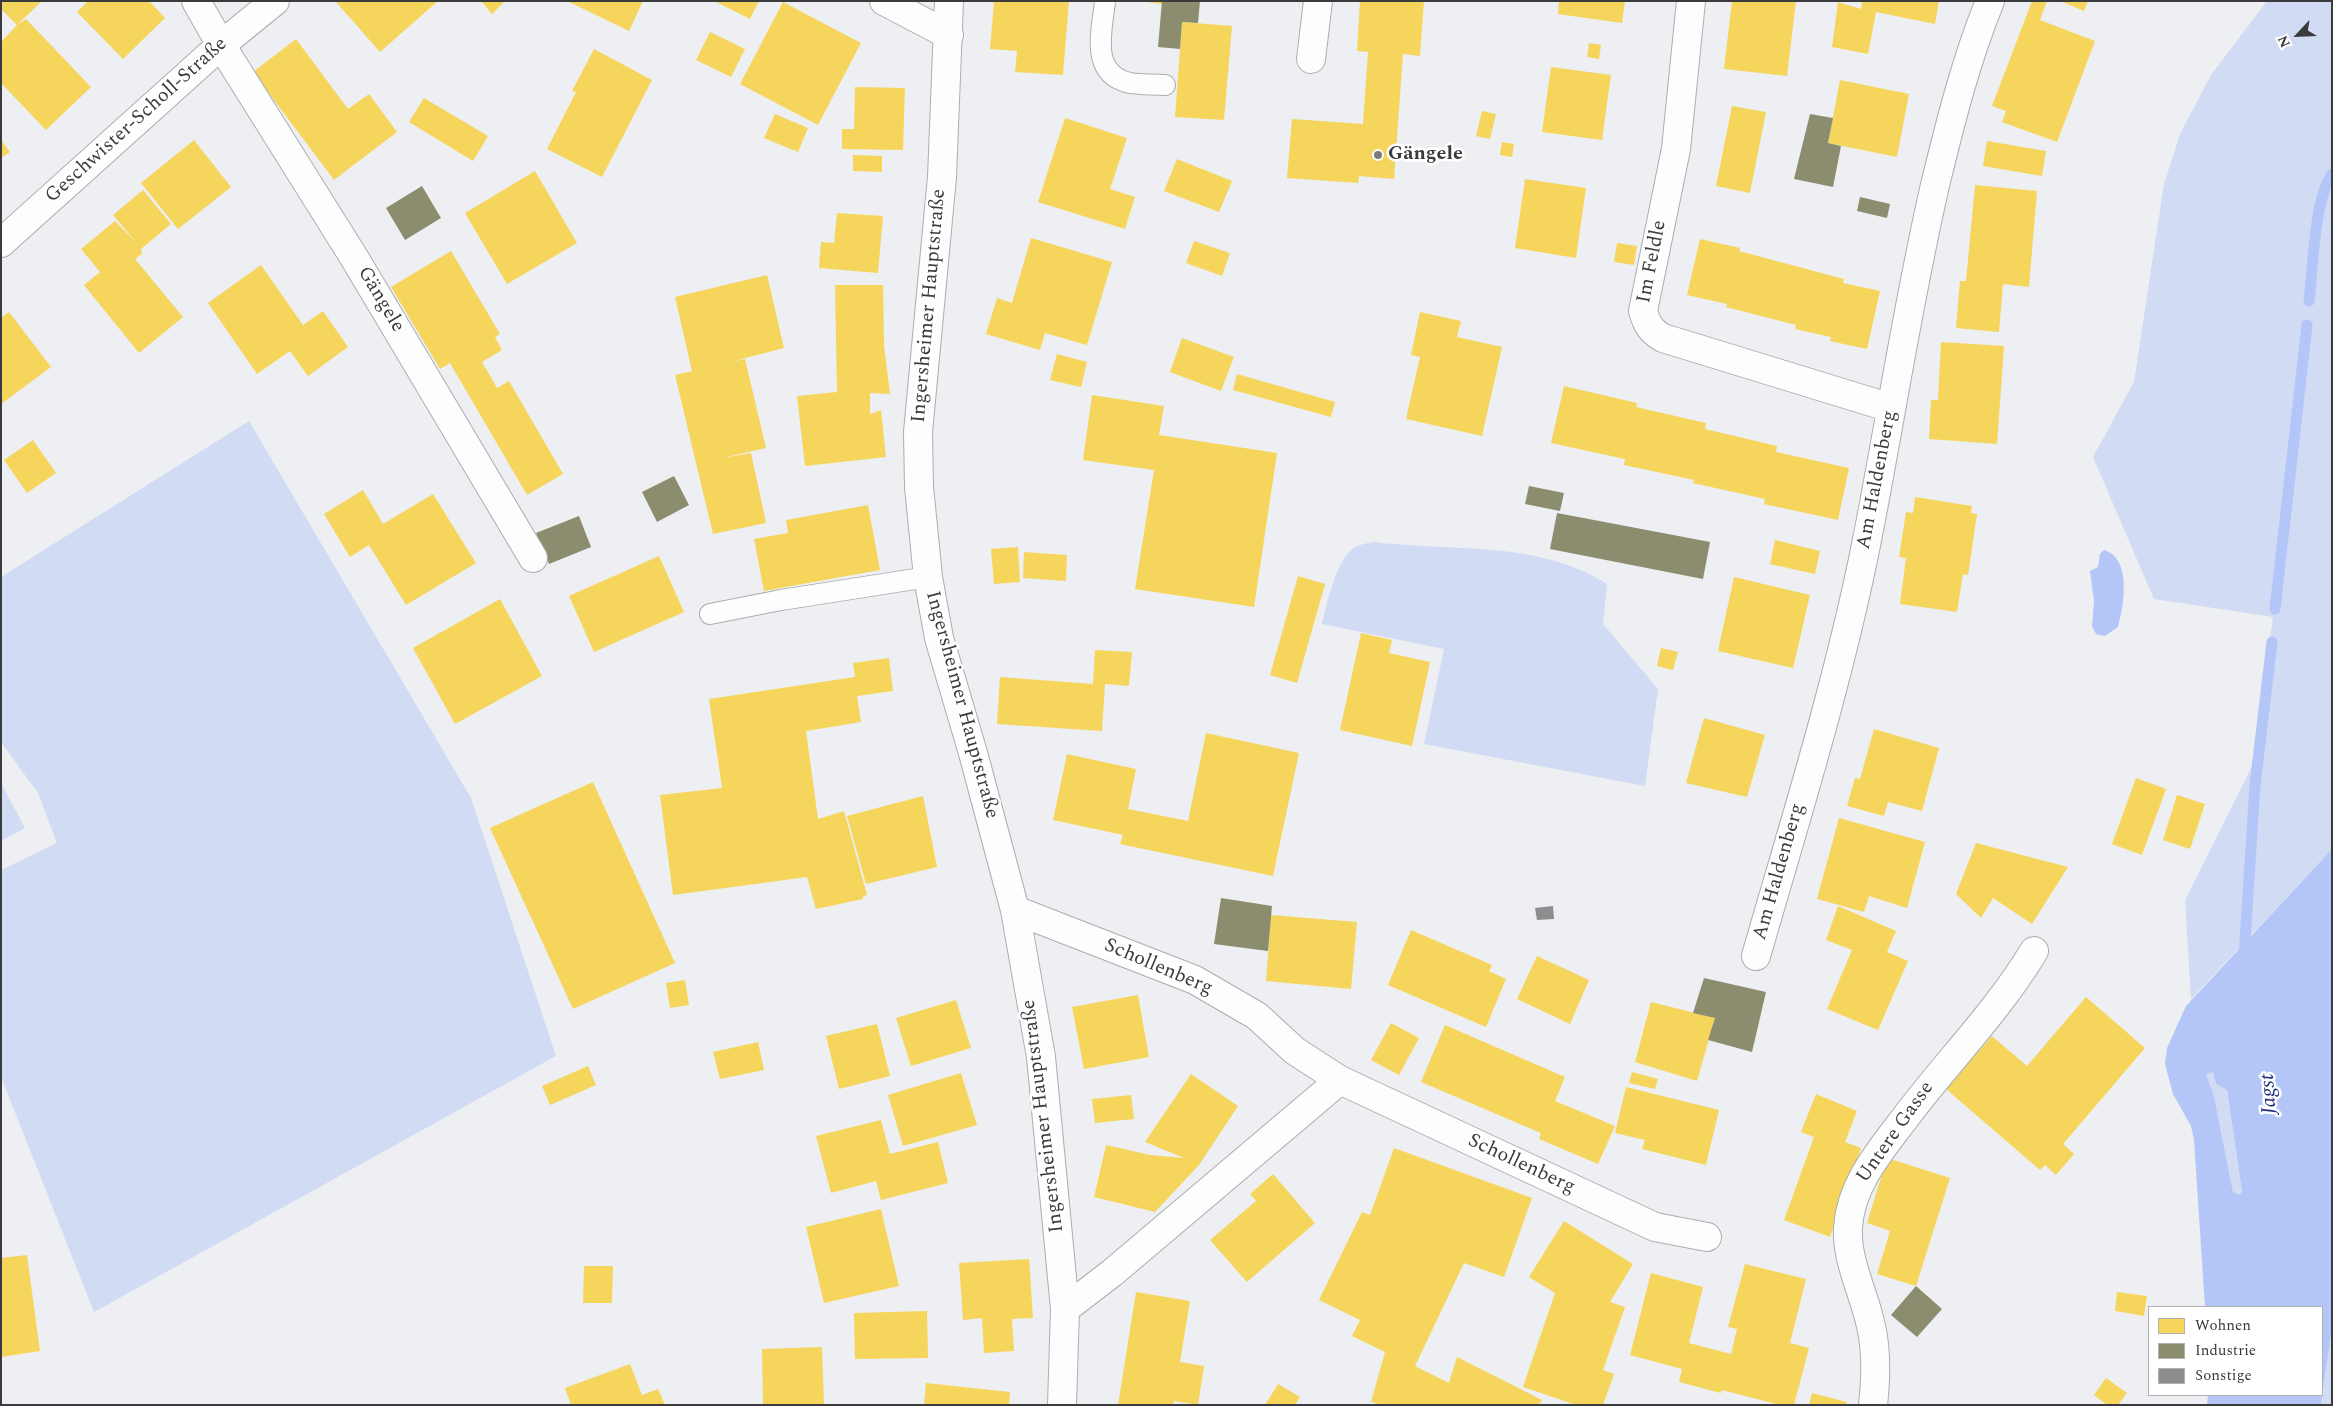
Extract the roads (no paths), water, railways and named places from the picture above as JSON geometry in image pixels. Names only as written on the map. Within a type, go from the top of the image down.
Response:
[{"type":"street","name":"Gängele","points":[[196,1],[221,45],[355,259],[533,558]]},
{"type":"street","name":"Geschwister-Scholl-Straße","points":[[1,243],[221,45],[275,1]]},
{"type":"street","points":[[884,1],[949,35]]},
{"type":"street","name":"Ingersheimer Hauptstraße","points":[[950,1],[942,177],[918,432],[919,487],[928,577],[939,638],[973,753],[1015,910],[1041,1057],[1065,1309],[1062,1405]]},
{"type":"street","points":[[1311,59],[1318,1]]},
{"type":"street","name":"Im Feldle","points":[[1691,1],[1676,150],[1643,311],[1646,324],[1652,332],[1663,338],[1891,408]]},
{"type":"street","name":"Am Haldenberg","points":[[1756,956],[1810,769],[1856,589],[1919,253],[1956,99],[1975,39],[1990,1]]},
{"type":"street","name":"Schollenberg","points":[[1015,910],[1195,980],[1258,1016],[1295,1051],[1340,1080],[1655,1227],[1706,1237]]},
{"type":"street","name":"Untere Gasse","points":[[1873,1405],[1876,1370],[1871,1326],[1851,1258],[1848,1235],[1855,1192],[1871,1162],[1939,1072],[2014,983],[2034,951]]},
{"type":"street","points":[[1065,1309],[1112,1273],[1340,1080]]},
{"type":"lane","points":[[1105,1],[1101,60],[1107,70],[1117,78],[1130,83],[1164,85]]},
{"type":"lane","points":[[710,614],[780,600],[928,577]]},
{"type":"water","points":[[2104,550],[2113,555],[2119,562],[2124,584],[2124,596],[2118,627],[2105,636],[2096,634],[2092,626],[2094,601],[2090,571],[2098,567],[2100,554]]},
{"type":"water","name":"Jagst","points":[[2332,849],[2332,1327],[2323,1391],[2323,1306],[2205,1306],[2194,1140],[2191,1126],[2173,1094],[2165,1064],[2167,1048],[2186,1006]],"holes":[[[2213,1072],[2216,1084],[2227,1090],[2242,1191],[2240,1195],[2233,1192],[2214,1096],[2206,1074]]]},
{"type":"water","points":[[2208,1396],[2322,1396],[2321,1405],[2207,1405]]},
{"type":"waterway","points":[[2309,301],[2313,254],[2321,200],[2332,174]]},
{"type":"waterway","points":[[2275,609],[2307,325]]},
{"type":"waterway","points":[[2244,956],[2255,785],[2272,642]]},
{"type":"place","name":"Gängele","points":[[1378,155]]}]
